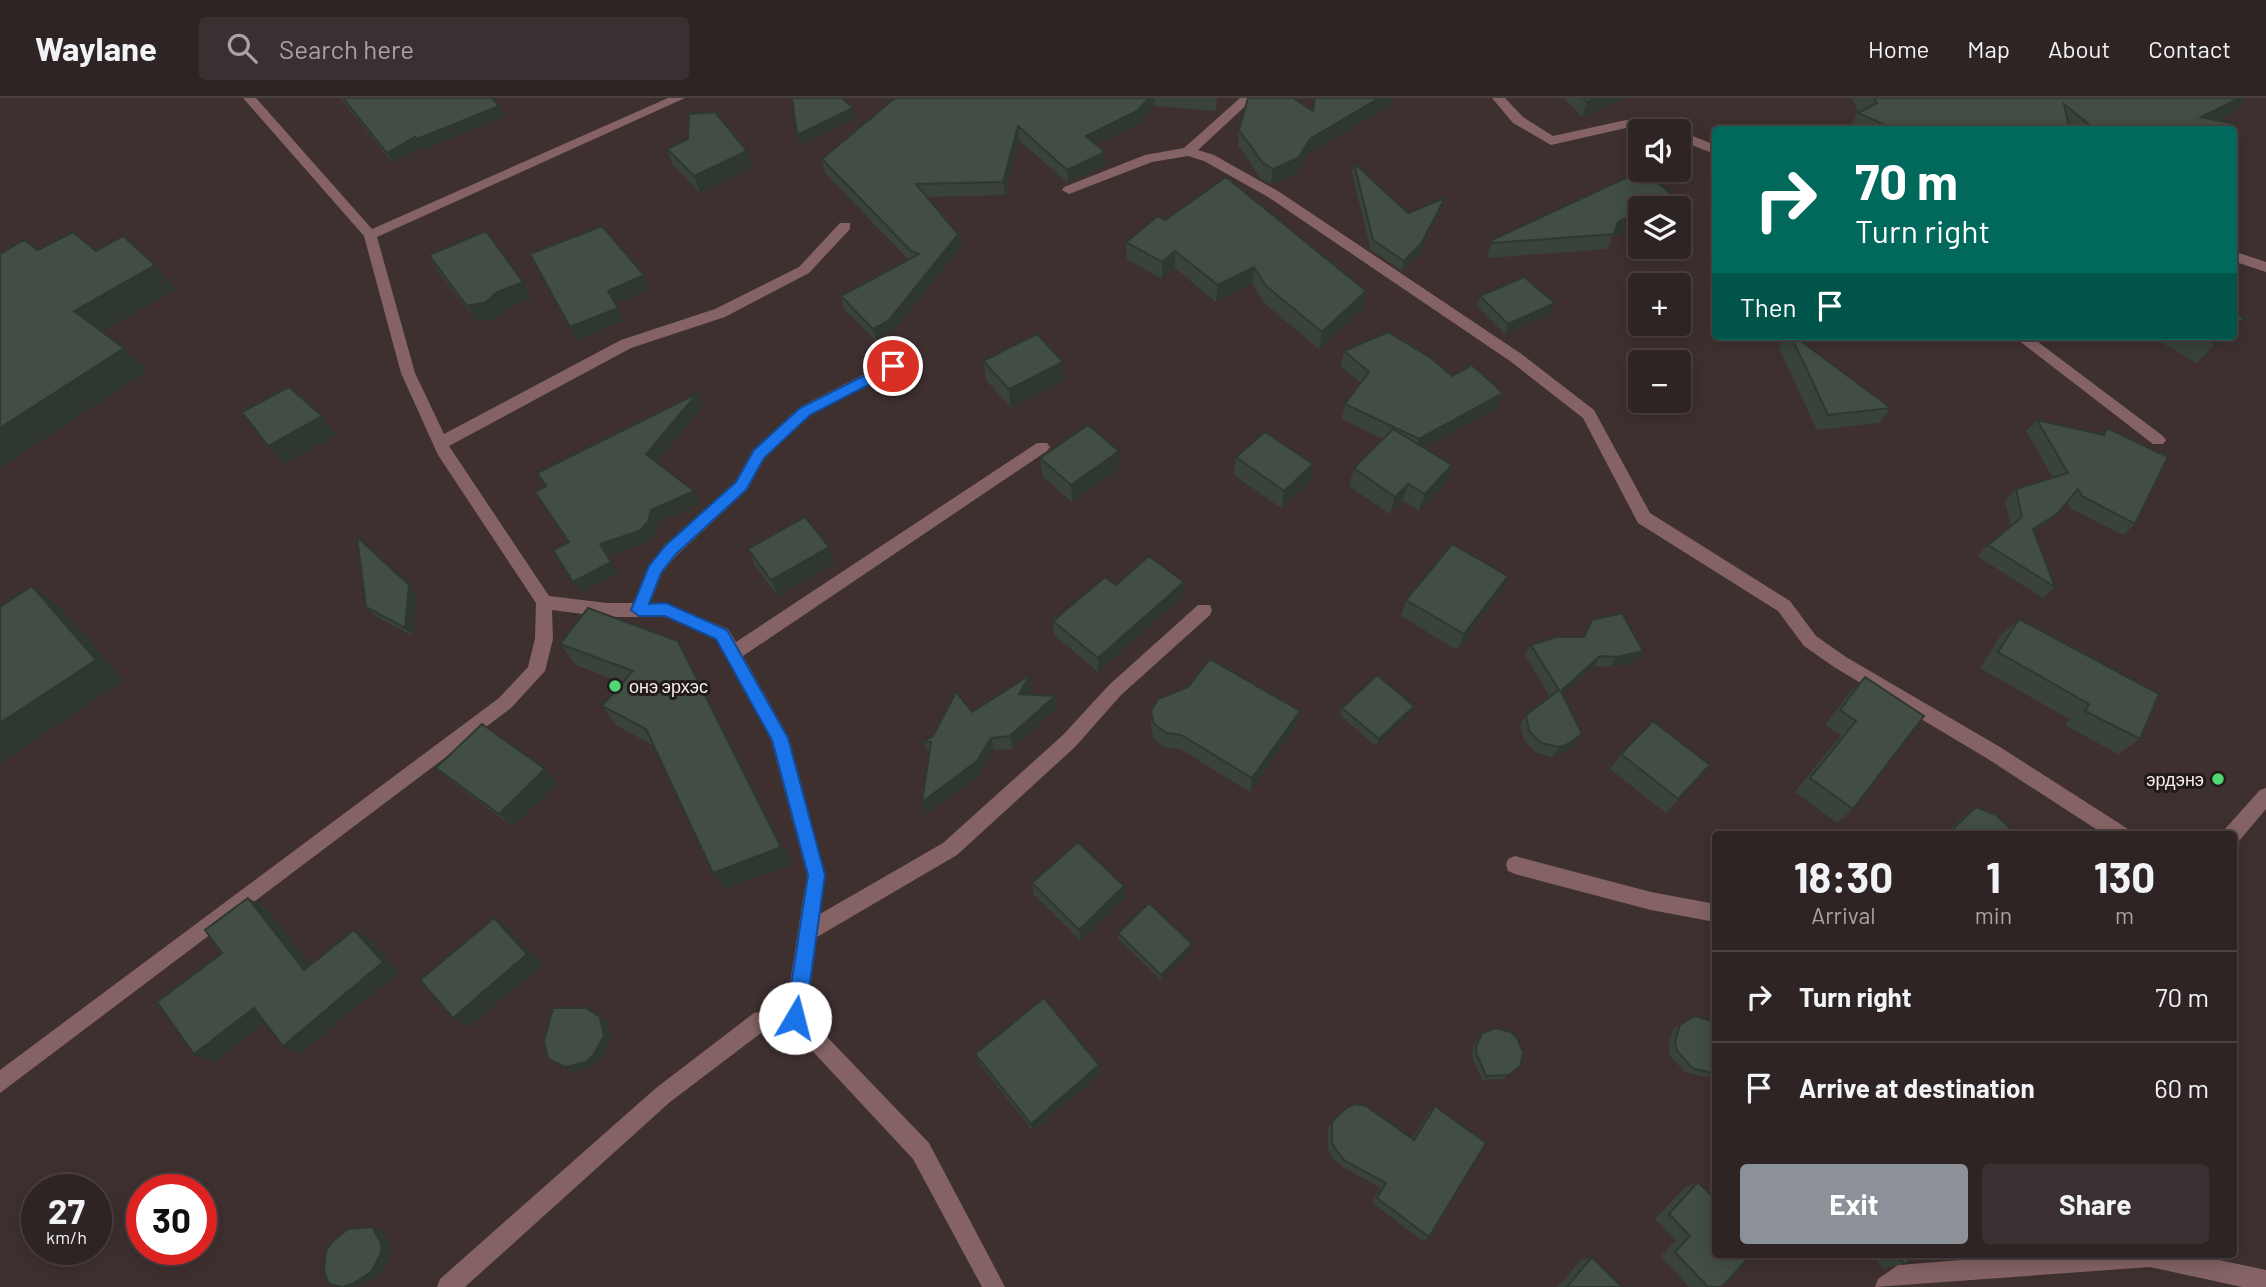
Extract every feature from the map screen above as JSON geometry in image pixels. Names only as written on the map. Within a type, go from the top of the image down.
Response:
[{"type":"street","points":[[0,1083],[505,703],[536,671],[544,639],[544,601],[441,443],[408,373],[370,235],[248,98]]},
{"type":"street","points":[[370,235],[680,98]]},
{"type":"street","points":[[1188,152],[1248,98]]},
{"type":"street","points":[[1498,98],[1518,120],[1550,141],[1628,124]]},
{"type":"street","points":[[1691,140],[1712,149]]},
{"type":"street","points":[[1069,190],[1150,158],[1188,152],[1209,158],[1273,194],[1515,357],[1589,414],[1644,518],[1784,606],[1811,641],[1840,662],[1994,753],[2115,831]]},
{"type":"street","points":[[441,443],[626,344],[720,313],[804,270],[845,226]]},
{"type":"street","points":[[2237,257],[2266,267]]},
{"type":"street","points":[[2025,340],[2158,440]]},
{"type":"street","points":[[639,610],[655,570],[671,550],[741,486],[759,454],[805,411],[893,366]]},
{"type":"street","points":[[732,653],[1042,447]]},
{"type":"street","points":[[544,601],[607,610],[666,610],[722,634],[780,738],[816,875],[795,1018]]},
{"type":"street","points":[[808,931],[950,849],[1069,741],[1115,690],[1204,610]]},
{"type":"street","points":[[2235,831],[2266,796]]},
{"type":"street","points":[[1516,865],[1651,901],[1712,912]]},
{"type":"street","points":[[448,1287],[663,1095],[761,1020],[795,1018],[921,1151],[994,1287]]},
{"type":"street","points":[[1886,1287],[1898,1276],[1975,1263],[2100,1258]]},
{"type":"street","points":[[2159,1258],[2266,1281]]},
{"type":"building","points":[[343,98],[492,98],[499,106],[417,139],[415,137],[387,153]]},
{"type":"building","points":[[792,98],[842,98],[853,108],[797,135]]},
{"type":"building","points":[[895,98],[1149,98],[1137,111],[1086,136],[1105,152],[1067,170],[1018,126],[1003,182],[916,184],[957,233],[960,232],[889,320],[873,329],[841,296],[919,254],[911,251],[822,159]]},
{"type":"building","points":[[1248,98],[1293,98],[1313,111],[1315,98],[1379,98],[1310,139],[1298,158],[1273,169],[1263,163],[1239,130]]},
{"type":"building","points":[[1874,98],[2239,98],[2201,117],[2236,124],[2231,126],[2091,126],[2064,104],[2069,126],[1887,126],[1858,113],[1877,103]]},
{"type":"building","points":[[715,112],[747,151],[694,176],[667,149],[688,139],[689,114]]},
{"type":"building","points":[[1354,163],[1408,213],[1445,198],[1421,244],[1404,261],[1373,240]]},
{"type":"building","points":[[1226,177],[1366,291],[1322,332],[1266,286],[1254,267],[1218,285],[1175,251],[1162,262],[1126,242],[1158,216],[1165,220]]},
{"type":"building","points":[[1628,177],[1628,182],[1657,182],[1672,195],[1628,196],[1628,217],[1618,222],[1614,234],[1492,243],[1492,240]]},
{"type":"building","points":[[602,226],[644,275],[608,291],[618,308],[570,327],[530,254]]},
{"type":"building","points":[[486,231],[523,282],[497,292],[486,302],[467,306],[429,255]]},
{"type":"building","points":[[73,232],[96,251],[123,236],[155,265],[74,311],[124,348],[0,428],[0,254],[24,240],[38,250]]},
{"type":"building","points":[[1524,277],[1555,303],[1508,324],[1480,296]]},
{"type":"building","points":[[2237,314],[2244,318],[2237,324]]},
{"type":"building","points":[[1388,332],[1431,358],[1452,376],[1472,365],[1503,393],[1419,439],[1345,404],[1369,372],[1344,351]]},
{"type":"building","points":[[1037,334],[1063,362],[1009,389],[983,361]]},
{"type":"building","points":[[1793,340],[1799,340],[1891,408],[1828,415]]},
{"type":"building","points":[[289,387],[322,416],[268,446],[242,412]]},
{"type":"building","points":[[698,393],[646,454],[694,491],[651,510],[648,522],[639,531],[600,544],[611,562],[573,582],[553,550],[569,542],[535,492],[546,486],[537,473]]},
{"type":"building","points":[[2037,420],[2104,435],[2107,428],[2168,457],[2135,524],[2082,496],[2078,489],[2057,514],[2033,529],[2055,587],[1988,545],[2022,517],[2016,489],[2068,473]]},
{"type":"building","points":[[1088,425],[1119,451],[1071,485],[1040,458]]},
{"type":"building","points":[[1393,429],[1452,465],[1425,494],[1408,484],[1395,497],[1354,468]]},
{"type":"building","points":[[1265,432],[1313,464],[1284,491],[1236,457]]},
{"type":"building","points":[[805,517],[829,547],[771,580],[748,549]]},
{"type":"building","points":[[357,537],[409,585],[405,628],[366,607]]},
{"type":"building","points":[[1452,544],[1508,576],[1464,634],[1406,600]]},
{"type":"building","points":[[1149,556],[1184,582],[1098,658],[1053,621],[1105,577],[1116,585]]},
{"type":"building","points":[[32,586],[96,660],[0,723],[0,607]]},
{"type":"building","points":[[588,608],[678,641],[781,847],[713,873],[646,729],[602,706],[633,671],[560,644]]},
{"type":"building","points":[[1622,613],[1643,651],[1617,657],[1600,656],[1561,691],[1582,734],[1559,747],[1541,743],[1529,731],[1526,715],[1559,690],[1531,645],[1556,637],[1584,637],[1592,620]]},
{"type":"building","points":[[2019,619],[2159,694],[2140,739],[2085,711],[2089,704],[1998,652]]},
{"type":"building","points":[[1210,659],[1300,711],[1252,778],[1181,735],[1166,733],[1154,724],[1151,711],[1158,699],[1188,687]]},
{"type":"building","points":[[1030,675],[1019,694],[1055,696],[1010,736],[991,738],[977,761],[922,802],[931,742],[924,742],[933,736],[956,692],[972,712]]},
{"type":"building","points":[[1377,675],[1414,706],[1379,739],[1342,708]]},
{"type":"building","points":[[1865,677],[1924,716],[1853,809],[1810,778],[1856,721],[1840,710]]},
{"type":"building","points":[[1653,721],[1710,765],[1678,799],[1621,754]]},
{"type":"building","points":[[482,724],[545,769],[499,814],[436,768]]},
{"type":"building","points":[[1976,807],[1996,815],[2013,831],[1951,831]]},
{"type":"building","points":[[1078,842],[1124,886],[1079,930],[1032,883]]},
{"type":"building","points":[[248,898],[304,970],[354,930],[383,962],[283,1046],[254,1008],[194,1054],[157,1002],[222,953],[205,930]]},
{"type":"building","points":[[1149,903],[1192,944],[1161,975],[1118,933]]},
{"type":"building","points":[[494,918],[527,954],[453,1018],[420,980]]},
{"type":"building","points":[[1044,998],[1099,1065],[1031,1124],[975,1054]]},
{"type":"building","points":[[553,1008],[586,1008],[600,1017],[604,1036],[586,1062],[565,1067],[548,1059],[544,1041]]},
{"type":"building","points":[[1695,1016],[1712,1021],[1712,1073],[1692,1068],[1677,1051],[1675,1042],[1680,1025]]},
{"type":"building","points":[[1496,1028],[1511,1032],[1523,1052],[1520,1066],[1509,1075],[1486,1076],[1476,1047],[1482,1033]]},
{"type":"building","points":[[1355,1104],[1366,1106],[1414,1140],[1435,1106],[1486,1143],[1429,1237],[1377,1198],[1386,1183],[1345,1161],[1332,1143],[1332,1122],[1346,1108]]},
{"type":"building","points":[[1698,1182],[1712,1196],[1712,1258],[1748,1258],[1722,1287],[1708,1287],[1675,1252],[1690,1236],[1669,1214]]},
{"type":"building","points":[[372,1227],[381,1243],[381,1253],[371,1272],[343,1287],[329,1284],[324,1271],[326,1251],[332,1242],[348,1229]]},
{"type":"building","points":[[1592,1257],[1622,1287],[1567,1287]]},
{"type":"building","points":[[1899,1258],[1914,1258],[1904,1264]]},
{"type":"place","name":"онэ эрхэс","points":[[615,686]]},
{"type":"place","name":"эрдэнэ","points":[[2218,779]]},
{"type":"route","points":[[795,1018],[816,875],[780,738],[722,634],[666,610],[639,610],[655,570],[671,550],[741,486],[759,454],[805,411],[893,366]]}]
